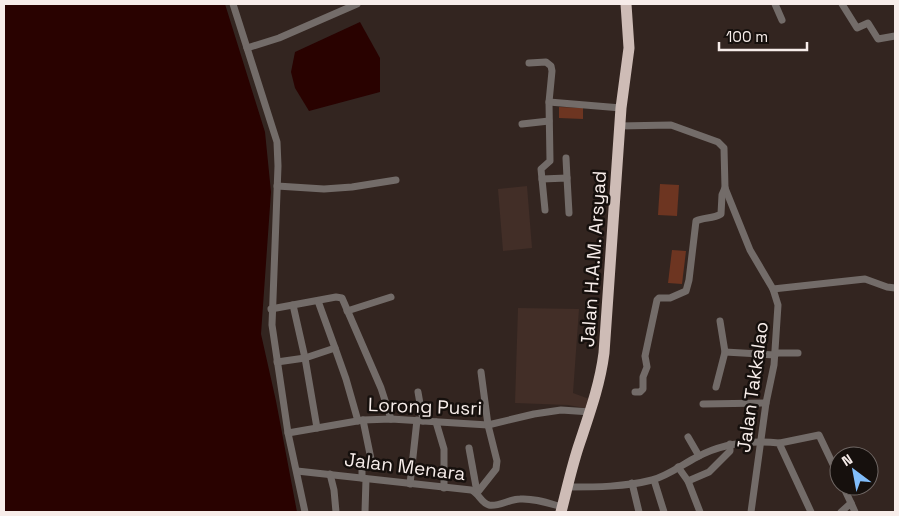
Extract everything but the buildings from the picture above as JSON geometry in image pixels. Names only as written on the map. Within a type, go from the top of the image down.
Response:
[{"type":"highway","name":"Jalan H.A.M. Arsyad","points":[[561,510],[602,374],[620,108],[629,48],[626,4]]},
{"type":"street","points":[[233,4],[277,142],[277,186],[271,309],[288,433],[305,512]]},
{"type":"street","points":[[247,48],[279,38],[357,4]]},
{"type":"street","points":[[775,4],[782,20]]},
{"type":"street","points":[[842,4],[856,28],[868,23],[878,39],[895,36]]},
{"type":"street","points":[[529,62],[546,62],[551,66],[552,71],[549,102],[550,161],[541,170],[546,210]]},
{"type":"street","points":[[549,102],[620,108]]},
{"type":"street","points":[[522,124],[549,122]]},
{"type":"street","name":"Jalan Takkalao","points":[[619,126],[671,125],[718,142],[724,148],[725,188],[750,250],[773,289],[778,305],[775,354],[766,403],[751,512]]},
{"type":"street","points":[[566,158],[569,212]]},
{"type":"street","points":[[542,179],[567,178]]},
{"type":"street","points":[[277,186],[324,190],[396,180]]},
{"type":"street","points":[[634,392],[640,392],[642,389],[642,380],[647,367],[645,356],[657,300],[659,298],[674,297],[686,291],[696,221],[716,217],[721,214],[722,195],[725,188]]},
{"type":"street","points":[[773,289],[865,279],[895,288]]},
{"type":"street","points":[[271,309],[340,297],[343,300],[381,388],[391,419]]},
{"type":"street","points":[[347,311],[391,297]]},
{"type":"street","points":[[318,301],[361,421],[372,459]]},
{"type":"street","points":[[293,306],[305,358],[317,428]]},
{"type":"street","points":[[716,387],[725,352],[720,321]]},
{"type":"street","points":[[277,362],[305,358],[335,348]]},
{"type":"street","points":[[725,352],[798,354]]},
{"type":"street","points":[[477,493],[497,464],[488,425],[481,372]]},
{"type":"street","points":[[410,484],[420,421],[418,392]]},
{"type":"street","points":[[704,404],[766,403]]},
{"type":"street","name":"Lorong Pusri","points":[[288,433],[361,421],[391,419],[488,425],[534,414],[561,410],[591,412]]},
{"type":"street","points":[[436,422],[444,449],[444,488]]},
{"type":"street","points":[[568,487],[599,487],[654,480],[699,456],[730,444],[761,441],[780,443],[819,435],[829,456]]},
{"type":"street","points":[[688,437],[699,456]]},
{"type":"street","points":[[780,443],[811,512]]},
{"type":"street","points":[[688,481],[709,472],[731,450],[730,444]]},
{"type":"street","points":[[469,448],[477,493]]},
{"type":"street","points":[[362,463],[365,512]]},
{"type":"street","points":[[678,467],[688,481],[700,512]]},
{"type":"street","name":"Jalan Menara","points":[[297,471],[471,490],[490,505],[522,499],[561,510]]},
{"type":"street","points":[[330,474],[336,512]]},
{"type":"street","points":[[654,480],[664,512]]},
{"type":"street","points":[[632,483],[639,512]]},
{"type":"street","points":[[848,496],[855,512]]},
{"type":"street","points":[[841,512],[851,502]]},
{"type":"shaded area","points":[[4,4],[225,4],[265,132],[271,192],[261,334],[297,512],[4,512]]},
{"type":"shaded area","points":[[360,22],[380,58],[380,92],[309,111],[295,88],[291,72],[295,52]]},
{"type":"shaded area","points":[[559,107],[583,108],[583,119],[559,118]]},
{"type":"shaded area","points":[[660,184],[679,185],[677,216],[658,215]]},
{"type":"shaded area","points":[[527,186],[532,248],[503,251],[498,189]]},
{"type":"shaded area","points":[[672,250],[686,251],[682,284],[668,283]]},
{"type":"shaded area","points":[[518,308],[579,309],[573,393],[592,400],[590,409],[568,405],[515,403]]}]
